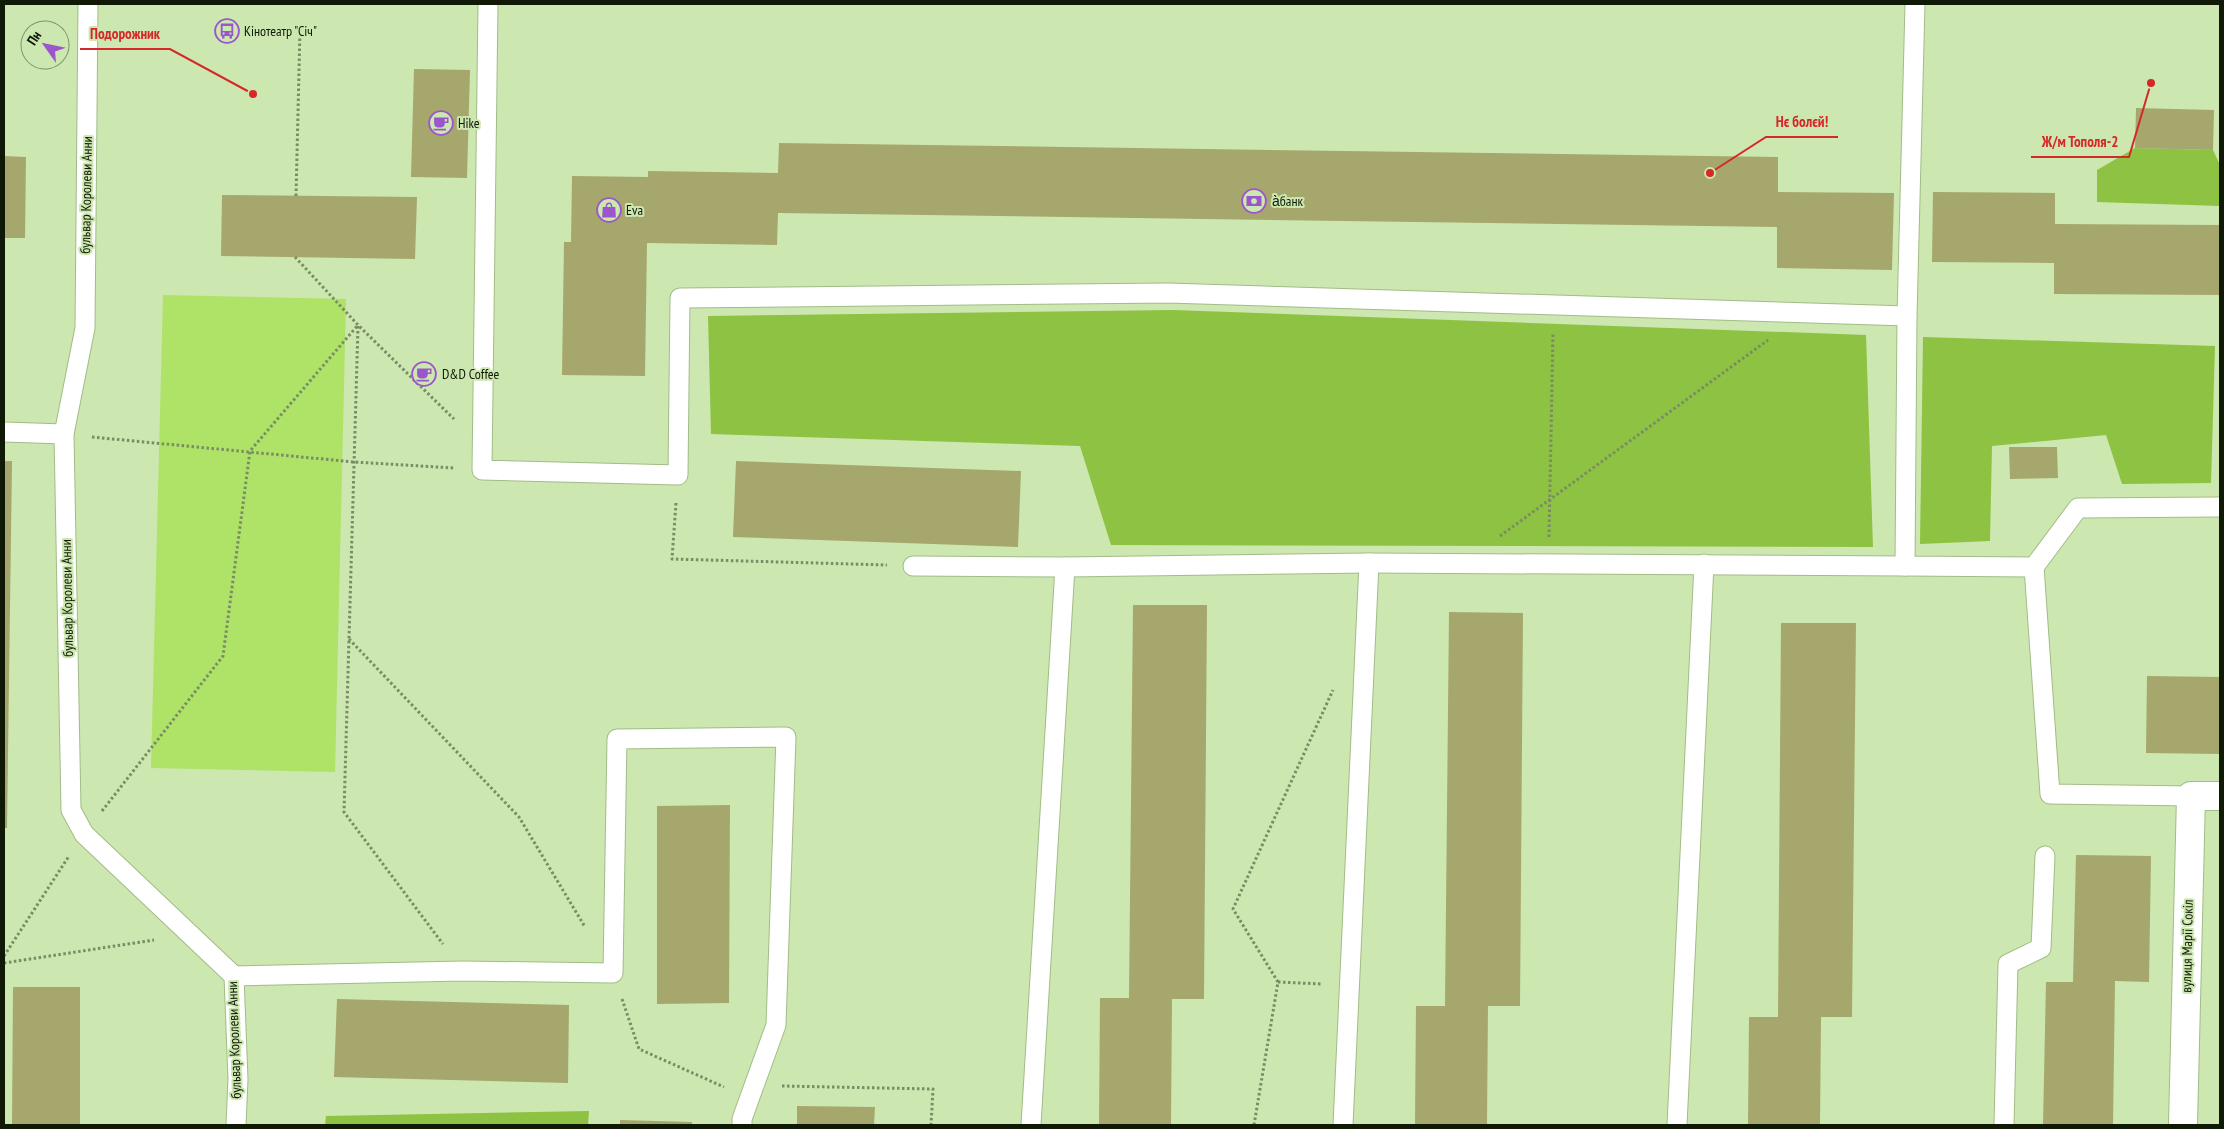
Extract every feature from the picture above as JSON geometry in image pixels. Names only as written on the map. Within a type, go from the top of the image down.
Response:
[{"type":"street","points":[[2191,796],[2220,796]]},
{"type":"street","name":"вулиця Марії Сокіл","points":[[2183,1125],[2191,796]]},
{"type":"lane","name":"бульвар Королеви Анни","points":[[88,4],[85,328],[64,434],[71,810],[84,834],[234,976],[238,1079],[236,1125]]},
{"type":"lane","points":[[488,4],[482,470],[678,475],[680,298],[1168,293],[1907,316]]},
{"type":"lane","points":[[1904,566],[1907,316],[1915,4]]},
{"type":"lane","points":[[4,432],[64,434]]},
{"type":"lane","points":[[2191,796],[2050,794],[2034,566],[2078,508],[2220,507]]},
{"type":"lane","points":[[1343,1125],[1369,564]]},
{"type":"lane","points":[[1677,1125],[1704,564]]},
{"type":"lane","points":[[912,566],[1704,564],[2034,566]]},
{"type":"lane","points":[[1031,1125],[1065,567]]},
{"type":"lane","points":[[234,976],[463,971],[613,973],[617,738],[786,737],[776,1025],[742,1119],[742,1125]]},
{"type":"lane","points":[[2004,1125],[2008,964],[2041,948],[2045,856]]},
{"type":"path","points":[[296,196],[300,29]]},
{"type":"path","points":[[295,257],[358,325],[482,447]]},
{"type":"path","points":[[1549,564],[1553,305]]},
{"type":"path","points":[[1462,564],[1804,313]]},
{"type":"path","points":[[4,956],[84,834],[223,656],[250,451],[358,325]]},
{"type":"path","points":[[358,325],[344,812],[463,971]]},
{"type":"path","points":[[64,434],[354,462],[482,470]]},
{"type":"path","points":[[678,475],[672,559],[912,566]]},
{"type":"path","points":[[349,638],[519,817],[588,932]]},
{"type":"path","points":[[1254,1125],[1278,982],[1233,910],[1334,688]]},
{"type":"path","points":[[4,963],[189,934]]},
{"type":"path","points":[[613,973],[639,1049]]},
{"type":"path","points":[[1278,982],[1349,985]]},
{"type":"path","points":[[931,1125],[933,1089]]},
{"type":"green space","points":[[2135,148],[2213,150],[2220,165],[2220,206],[2097,202],[2097,170]]},
{"type":"green space","points":[[163,295],[346,299],[335,772],[151,768]]},
{"type":"green space","points":[[1173,310],[1866,335],[1873,547],[1111,545],[1080,446],[711,434],[708,316]]},
{"type":"green space","points":[[1923,337],[2215,346],[2211,483],[2122,484],[2106,435],[1992,446],[1990,541],[1920,544]]},
{"type":"green space","points":[[589,1111],[588,1125],[325,1125],[326,1116]]},
{"type":"building","name":"Hike","points":[[414,69],[470,70],[467,178],[411,177]]},
{"type":"building","points":[[2136,108],[2214,110],[2213,150],[2135,148]]},
{"type":"building","points":[[779,143],[1778,157],[1778,192],[1894,193],[1892,270],[1777,268],[1777,227],[778,213],[777,245],[647,243],[645,376],[562,375],[564,242],[571,242],[572,176],[648,177],[648,171],[778,173]]},
{"type":"building","points":[[4,156],[26,157],[25,238],[4,238]]},
{"type":"building","points":[[1933,192],[2055,193],[2055,224],[2220,225],[2220,295],[2054,294],[2054,263],[1932,262]]},
{"type":"building","points":[[222,195],[417,197],[415,259],[221,256]]},
{"type":"building","points":[[2009,447],[2057,447],[2058,478],[2010,479]]},
{"type":"building","points":[[4,461],[12,461],[7,828],[4,828]]},
{"type":"building","points":[[736,461],[1021,471],[1018,547],[733,537]]},
{"type":"building","points":[[1133,605],[1207,605],[1204,999],[1172,999],[1171,1125],[1099,1125],[1100,998],[1129,998]]},
{"type":"building","points":[[1449,612],[1523,613],[1520,1006],[1488,1006],[1487,1125],[1415,1125],[1416,1006],[1445,1006]]},
{"type":"building","points":[[1781,623],[1856,623],[1852,1017],[1821,1017],[1820,1125],[1748,1125],[1749,1017],[1778,1017]]},
{"type":"building","points":[[2147,676],[2220,677],[2220,754],[2146,753]]},
{"type":"building","points":[[730,805],[729,1003],[657,1004],[657,806]]},
{"type":"building","points":[[2076,855],[2151,856],[2149,982],[2115,981],[2113,1125],[2043,1125],[2046,982],[2073,982]]},
{"type":"building","points":[[13,987],[80,987],[80,1125],[12,1125]]},
{"type":"building","points":[[337,999],[569,1005],[568,1083],[334,1077]]},
{"type":"building","points":[[797,1106],[875,1107],[874,1125],[797,1125]]},
{"type":"building","points":[[620,1120],[692,1122],[692,1125],[620,1125]]},
{"type":"place","name":"Кінотеатр \"Січ\"","points":[[227,31]]},
{"type":"place","name":"Ж/м Тополя-2","points":[[2151,83]]},
{"type":"place","name":"Подорожник","points":[[253,94]]},
{"type":"place","name":"Hike","points":[[441,123]]},
{"type":"place","name":"Нє болєй!","points":[[1710,173]]},
{"type":"place","name":"а̀банк","points":[[1254,201]]},
{"type":"place","name":"Eva","points":[[609,210]]},
{"type":"place","name":"D&D Coffee","points":[[424,374]]}]
